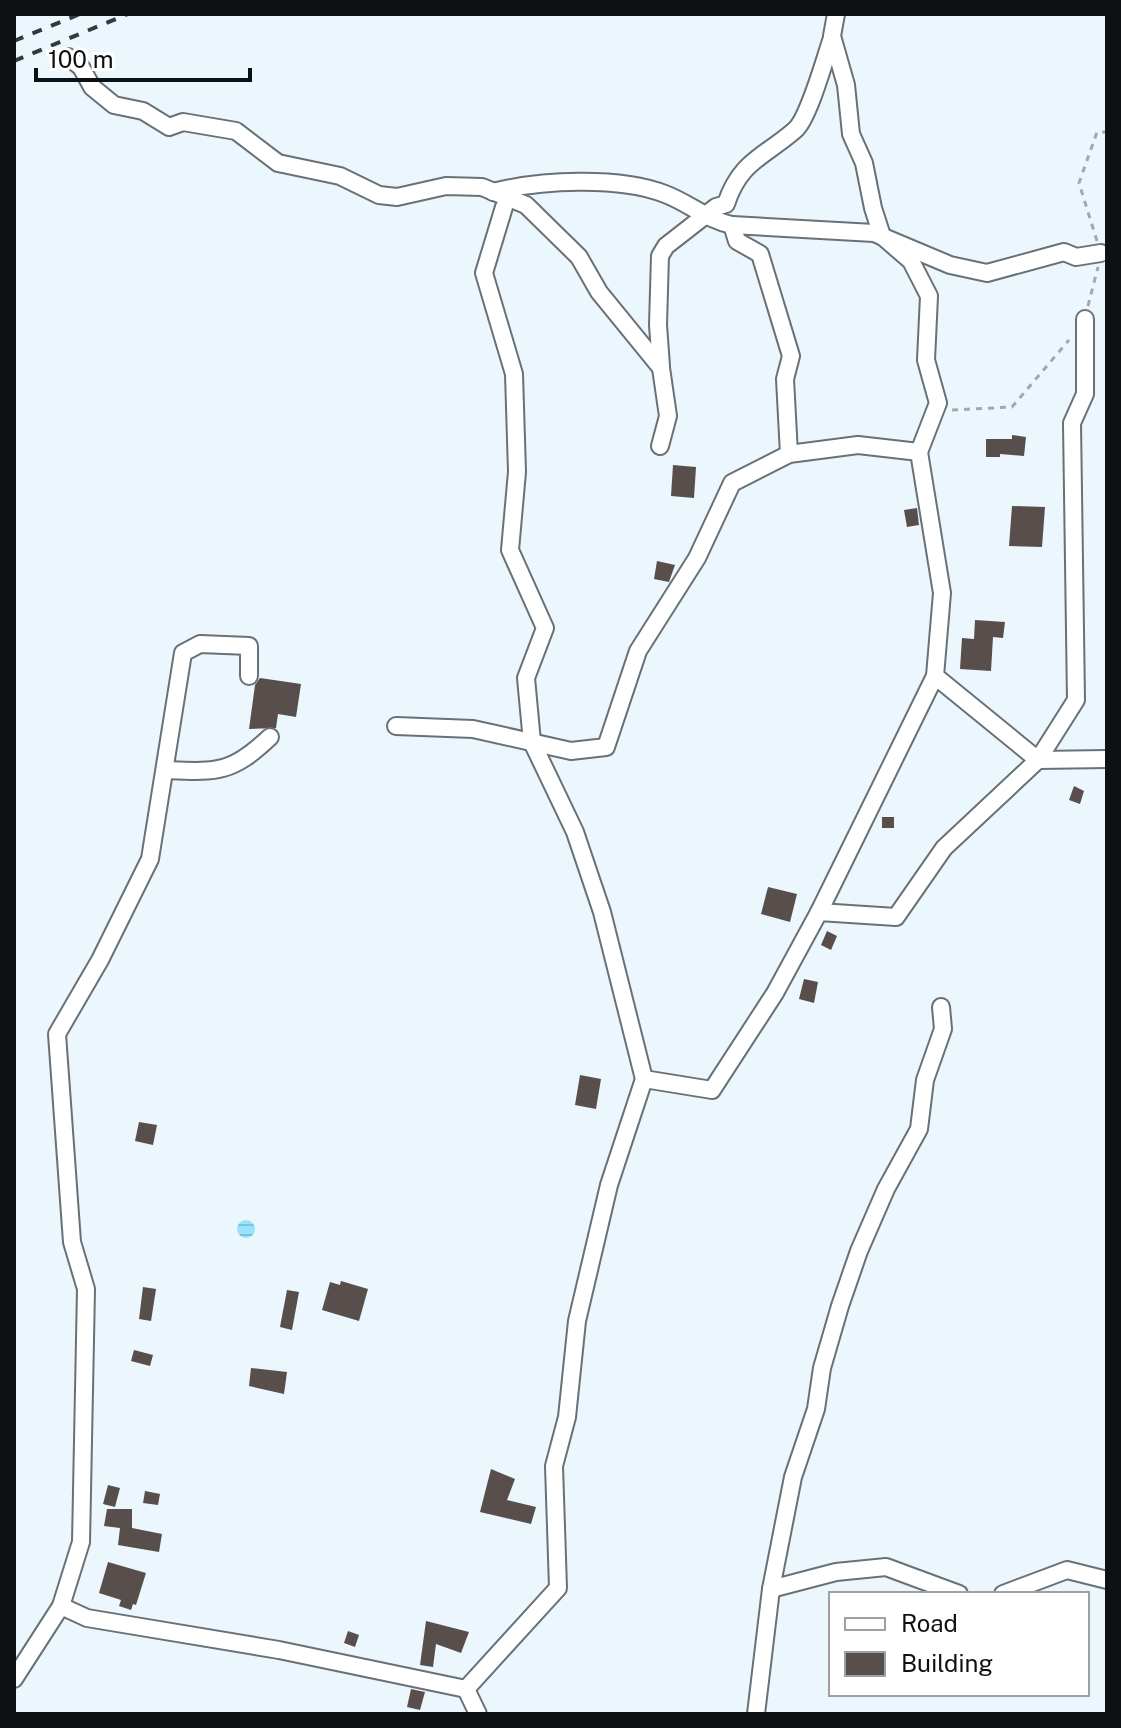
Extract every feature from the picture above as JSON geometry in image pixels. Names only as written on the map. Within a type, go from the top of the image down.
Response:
[{"type":"street","points":[[660,446],[668,416],[658,325],[660,256],[666,246],[726,204],[743,167],[761,158],[782,137],[796,129],[813,94],[836,14]]},
{"type":"street","points":[[644,1079],[712,1090],[775,993],[819,912],[935,676],[942,593],[919,452],[938,403],[926,360],[929,296],[911,261],[882,236],[864,163],[851,134],[846,85],[832,36]]},
{"type":"street","points":[[68,57],[81,67],[92,87],[114,105],[143,111],[169,127],[183,122],[236,131],[278,163],[340,176],[388,196],[446,186],[482,187],[526,205],[579,257],[599,292],[661,368]]},
{"type":"street","points":[[493,192],[547,183],[638,187],[666,194],[707,216],[732,225],[874,233],[893,244],[950,265],[987,273],[1013,268],[1053,253],[1064,252],[1076,257],[1101,253]]},
{"type":"street","points":[[466,1689],[558,1588],[554,1466],[567,1417],[577,1321],[609,1185],[644,1079],[602,912],[575,832],[532,742],[526,678],[545,628],[510,550],[517,472],[514,374],[484,273],[504,207]]},
{"type":"street","points":[[732,225],[737,241],[760,254],[791,356],[785,379],[789,454]]},
{"type":"street","points":[[819,912],[896,917],[944,848],[1038,760],[1076,700],[1072,423],[1085,394],[1085,319]]},
{"type":"street","points":[[396,726],[473,729],[571,751],[606,747],[638,651],[697,558],[732,483],[789,454],[858,445],[919,452]]},
{"type":"street","points":[[14,1679],[61,1606],[81,1542],[86,1289],[72,1242],[57,1034],[100,960],[150,859],[183,653],[200,644],[249,646],[249,676]]},
{"type":"street","points":[[935,676],[1038,760],[1107,759]]},
{"type":"street","points":[[165,770],[204,772],[243,763],[270,737]]},
{"type":"street","points":[[756,1714],[771,1589],[793,1477],[816,1409],[822,1368],[840,1306],[886,1189],[919,1129],[925,1080],[943,1029],[941,1007]]},
{"type":"street","points":[[771,1589],[836,1572],[886,1567],[954,1592]]},
{"type":"street","points":[[1008,1592],[1067,1570],[1107,1580]]},
{"type":"street","points":[[61,1606],[87,1618],[279,1650],[466,1689]]},
{"type":"street","points":[[466,1689],[478,1714]]},
{"type":"path","points":[[1085,319],[1101,253],[1079,183],[1097,132],[1107,132]]},
{"type":"path","points":[[938,403],[955,412],[1012,407],[1069,339]]},
{"type":"water","points":[[242,1220],[250,1220],[255,1229],[253,1236],[242,1238],[237,1233],[237,1225]]},
{"type":"building","points":[[1012,435],[1026,437],[1024,456],[1000,454],[1000,457],[986,457],[986,439],[1012,439]]},
{"type":"building","points":[[673,465],[696,467],[694,498],[671,496]]},
{"type":"building","points":[[1012,506],[1045,507],[1042,547],[1009,546]]},
{"type":"building","points":[[917,508],[919,525],[907,527],[904,510]]},
{"type":"building","points":[[657,561],[675,565],[669,582],[654,579]]},
{"type":"building","points":[[975,620],[1005,622],[1003,638],[993,637],[991,671],[960,669],[962,638],[974,639]]},
{"type":"building","points":[[260,678],[301,684],[296,717],[278,714],[276,728],[249,729],[255,685]]},
{"type":"building","points":[[1074,786],[1084,791],[1080,804],[1069,800]]},
{"type":"building","points":[[882,817],[894,817],[894,828],[882,828]]},
{"type":"building","points":[[768,887],[797,894],[790,922],[761,914]]},
{"type":"building","points":[[827,931],[837,936],[831,950],[821,945]]},
{"type":"building","points":[[804,979],[818,982],[814,1003],[799,999]]},
{"type":"building","points":[[580,1075],[601,1079],[596,1109],[575,1105]]},
{"type":"building","points":[[139,1122],[157,1125],[153,1145],[135,1141]]},
{"type":"building","points":[[341,1281],[368,1289],[359,1321],[322,1310],[330,1282],[340,1285]]},
{"type":"building","points":[[143,1287],[156,1289],[151,1321],[139,1319]]},
{"type":"building","points":[[287,1290],[299,1292],[292,1330],[280,1327]]},
{"type":"building","points":[[134,1350],[153,1355],[150,1366],[131,1361]]},
{"type":"building","points":[[251,1368],[287,1372],[284,1394],[249,1386]]},
{"type":"building","points":[[491,1469],[515,1479],[507,1500],[536,1507],[531,1524],[480,1512]]},
{"type":"building","points":[[108,1485],[120,1488],[115,1507],[103,1504]]},
{"type":"building","points":[[145,1491],[160,1494],[158,1505],[143,1503]]},
{"type":"building","points":[[107,1509],[132,1509],[132,1528],[162,1534],[159,1552],[118,1545],[120,1528],[104,1526]]},
{"type":"building","points":[[108,1562],[146,1573],[136,1605],[133,1604],[131,1610],[119,1606],[121,1600],[99,1593]]},
{"type":"building","points":[[426,1621],[469,1632],[461,1653],[436,1644],[433,1667],[420,1665]]},
{"type":"building","points":[[348,1631],[359,1635],[355,1647],[344,1643]]},
{"type":"building","points":[[411,1689],[425,1692],[420,1710],[407,1707]]},
{"type":"railway","points":[[14,41],[80,14]]},
{"type":"railway","points":[[14,61],[128,14]]}]
